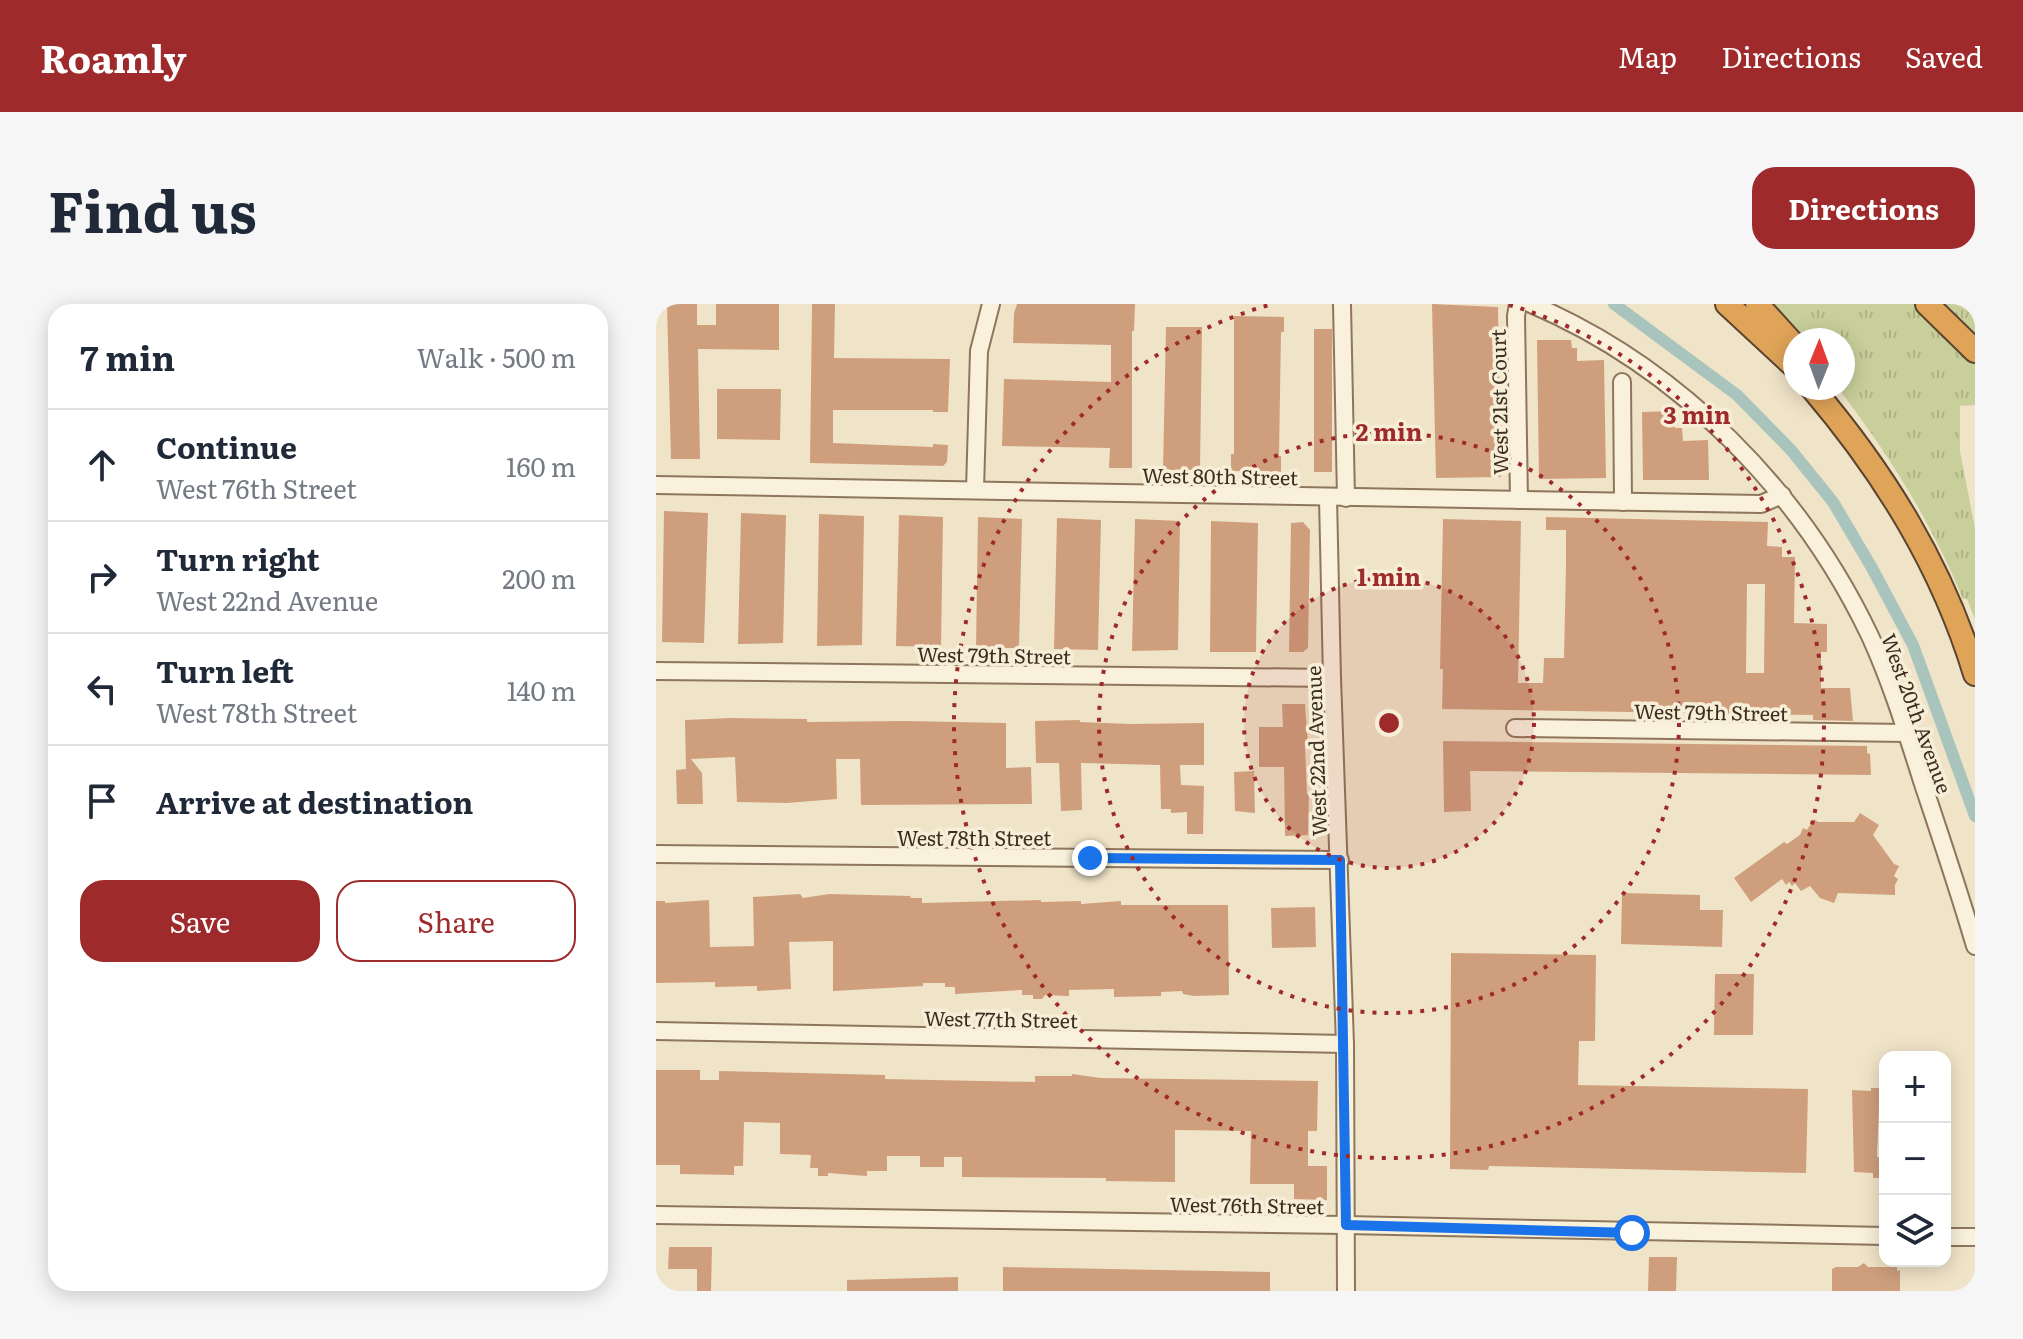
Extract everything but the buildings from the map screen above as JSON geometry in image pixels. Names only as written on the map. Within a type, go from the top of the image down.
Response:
[{"type":"highway","points":[[1727,304],[1783,356]]},
{"type":"highway","points":[[1757,304],[1783,333]]},
{"type":"highway","points":[[1927,304],[1975,351]]},
{"type":"highway","points":[[1822,400],[1857,442]]},
{"type":"highway","points":[[1833,400],[1914,530],[1953,613],[1975,674]]},
{"type":"street","points":[[975,490],[979,351],[991,304]]},
{"type":"street","points":[[1342,304],[1346,498]]},
{"type":"street","name":"West 21st Court","points":[[1518,304],[1519,500]]},
{"type":"street","name":"West 20th Avenue","points":[[1531,304],[1598,338],[1661,380],[1726,435],[1782,495],[1821,550],[1852,600],[1882,663],[1975,946]]},
{"type":"street","points":[[1622,382],[1623,502]]},
{"type":"street","name":"West 80th Street","points":[[656,485],[1761,504],[1782,495]]},
{"type":"street","name":"West 22nd Avenue","points":[[1328,498],[1345,1044],[1346,1291]]},
{"type":"street","name":"West 79th Street","points":[[656,671],[1332,678]]},
{"type":"street","name":"West 79th Street","points":[[1515,728],[1907,733]]},
{"type":"street","name":"West 78th Street","points":[[656,854],[1340,860]]},
{"type":"street","name":"West 77th Street","points":[[656,1031],[1345,1044]]},
{"type":"street","name":"West 76th Street","points":[[656,1215],[1879,1236]]},
{"type":"street","points":[[1951,1237],[1975,1237]]},
{"type":"green space","points":[[1768,304],[1975,304],[1975,405],[1960,406],[1960,451],[1975,528],[1975,619],[1908,489],[1847,400],[1855,400],[1855,328],[1789,328]]},
{"type":"waterway","points":[[1614,304],[1737,395],[1791,450],[1833,502],[1913,645],[1975,816]]},
{"type":"route","points":[[1090,858],[1340,860],[1346,1225],[1632,1233]]}]
